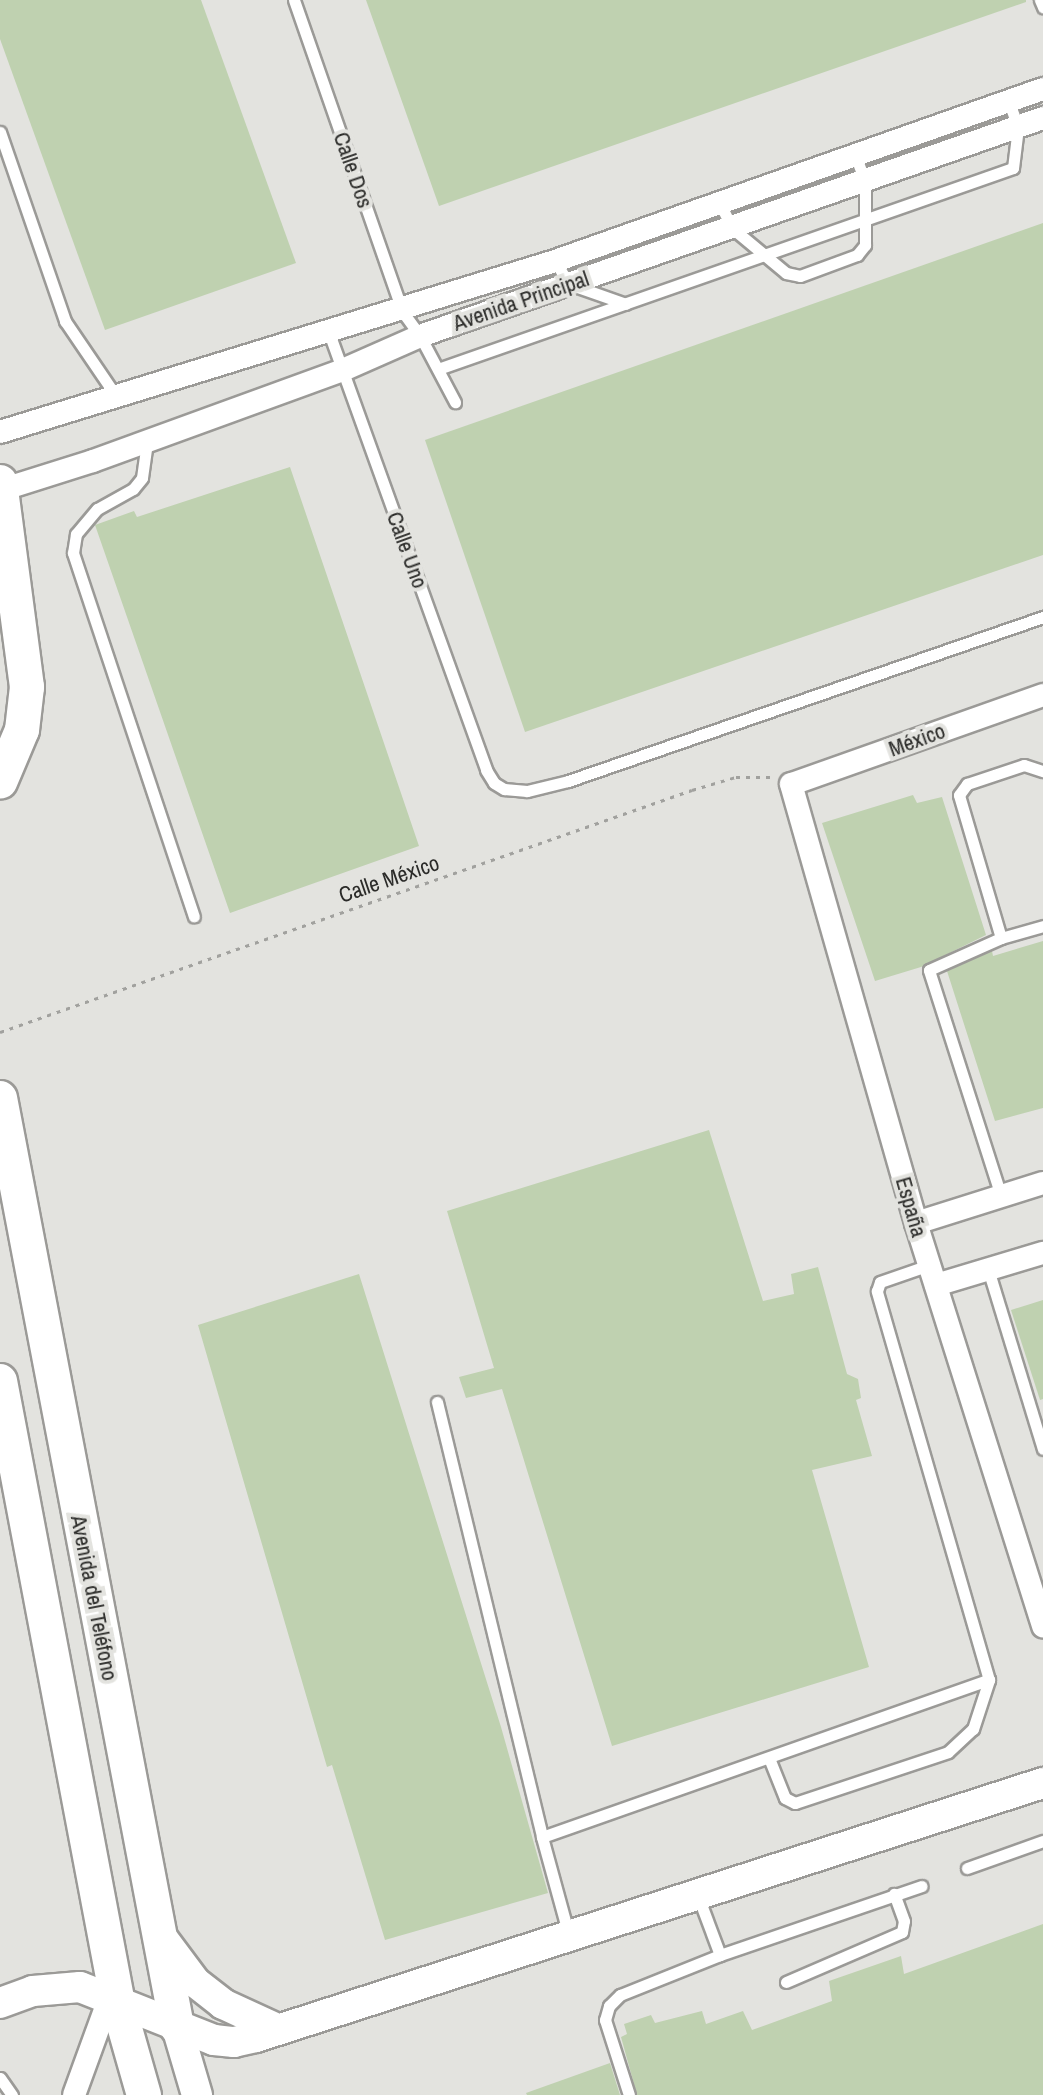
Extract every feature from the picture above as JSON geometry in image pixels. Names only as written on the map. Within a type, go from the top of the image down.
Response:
[{"type":"main road","points":[[0,782],[22,730],[27,687],[1,486]]},
{"type":"main road","name":"Avenida del Teléfono","points":[[0,1098],[156,1928],[177,2027],[197,2095]]},
{"type":"main road","points":[[0,1381],[114,2002],[144,2095]]},
{"type":"main road","points":[[0,2003],[57,1986],[80,1987],[177,2027],[214,2040],[234,2042],[1043,1783]]},
{"type":"main road","points":[[156,1928],[195,1982],[223,2004],[277,2029]]},
{"type":"street","name":"Avenida Principal","points":[[0,432],[327,330],[402,311],[555,261],[1043,89]]},
{"type":"street","name":"Avenida Principal","points":[[1,486],[148,441],[343,370],[420,336],[1043,118]]},
{"type":"street","name":"México","points":[[791,784],[1043,695]]},
{"type":"street","name":"España","points":[[791,784],[916,1223],[1043,1626]]},
{"type":"street","points":[[916,1223],[1043,1183]]},
{"type":"street","points":[[932,1275],[988,1269],[1043,1253]]},
{"type":"street","points":[[74,2095],[114,2002]]},
{"type":"lane","name":"Calle Dos","points":[[294,0],[402,311],[420,336],[455,402]]},
{"type":"lane","points":[[1040,0],[1043,7]]},
{"type":"lane","points":[[438,369],[1013,168],[1018,127],[1009,102]]},
{"type":"lane","points":[[0,132],[65,321],[116,396]]},
{"type":"lane","points":[[720,204],[732,228],[786,273],[800,276],[857,255],[865,245],[865,181],[856,157]]},
{"type":"lane","points":[[555,261],[569,284],[626,304]]},
{"type":"lane","name":"Calle Uno","points":[[327,330],[486,770],[494,783],[504,789],[541,789],[1043,617]]},
{"type":"lane","points":[[148,441],[142,478],[133,489],[97,509],[76,534],[73,553],[194,916]]},
{"type":"lane","points":[[1001,938],[959,795],[967,784],[1024,765],[1043,771]]},
{"type":"lane","points":[[1001,1196],[929,970],[1001,938],[1043,926]]},
{"type":"lane","points":[[988,1269],[1043,1449]]},
{"type":"lane","points":[[769,1758],[785,1798],[790,1803],[948,1752],[973,1729],[989,1680],[877,1291],[880,1282],[932,1275]]},
{"type":"lane","points":[[437,1402],[569,1937]]},
{"type":"lane","points":[[542,1837],[989,1680]]},
{"type":"lane","points":[[967,1868],[1043,1841]]},
{"type":"lane","points":[[629,2095],[605,2020],[609,2006],[638,1986],[922,1886]]},
{"type":"lane","points":[[786,1982],[902,1932],[904,1921],[894,1894]]},
{"type":"lane","points":[[697,1895],[720,1955]]},
{"type":"lane","points":[[0,2078],[12,2095]]},
{"type":"path","name":"Calle México","points":[[0,1032],[716,783],[752,774],[791,784]]},
{"type":"building","points":[[0,0],[201,0],[296,263],[105,330],[0,39]]},
{"type":"building","points":[[366,0],[1026,0],[1026,2],[439,206]]},
{"type":"building","points":[[1043,223],[1043,555],[525,732],[425,440]]},
{"type":"building","points":[[290,467],[419,846],[230,913],[95,525],[134,511],[137,517]]},
{"type":"building","points":[[913,795],[917,803],[942,797],[986,935],[921,967],[875,981],[822,823]]},
{"type":"building","points":[[1043,941],[1043,1108],[995,1121],[947,971],[992,951],[993,956]]},
{"type":"building","points":[[709,1130],[763,1301],[794,1294],[791,1274],[818,1267],[847,1374],[858,1379],[861,1398],[856,1400],[872,1456],[812,1470],[869,1667],[612,1746],[502,1389],[466,1398],[459,1377],[494,1368],[447,1211]]},
{"type":"building","points":[[359,1274],[501,1727],[548,1893],[385,1940],[332,1765],[327,1767],[198,1325]]},
{"type":"building","points":[[1043,1300],[1043,1399],[1040,1400],[1011,1310]]},
{"type":"building","points":[[1043,1924],[1043,2095],[637,2095],[621,2037],[627,2034],[624,2024],[651,2015],[655,2023],[702,2011],[706,2024],[743,2011],[752,2030],[832,2001],[829,1981],[901,1956],[904,1974]]},
{"type":"building","points":[[610,2063],[620,2095],[526,2093]]}]
